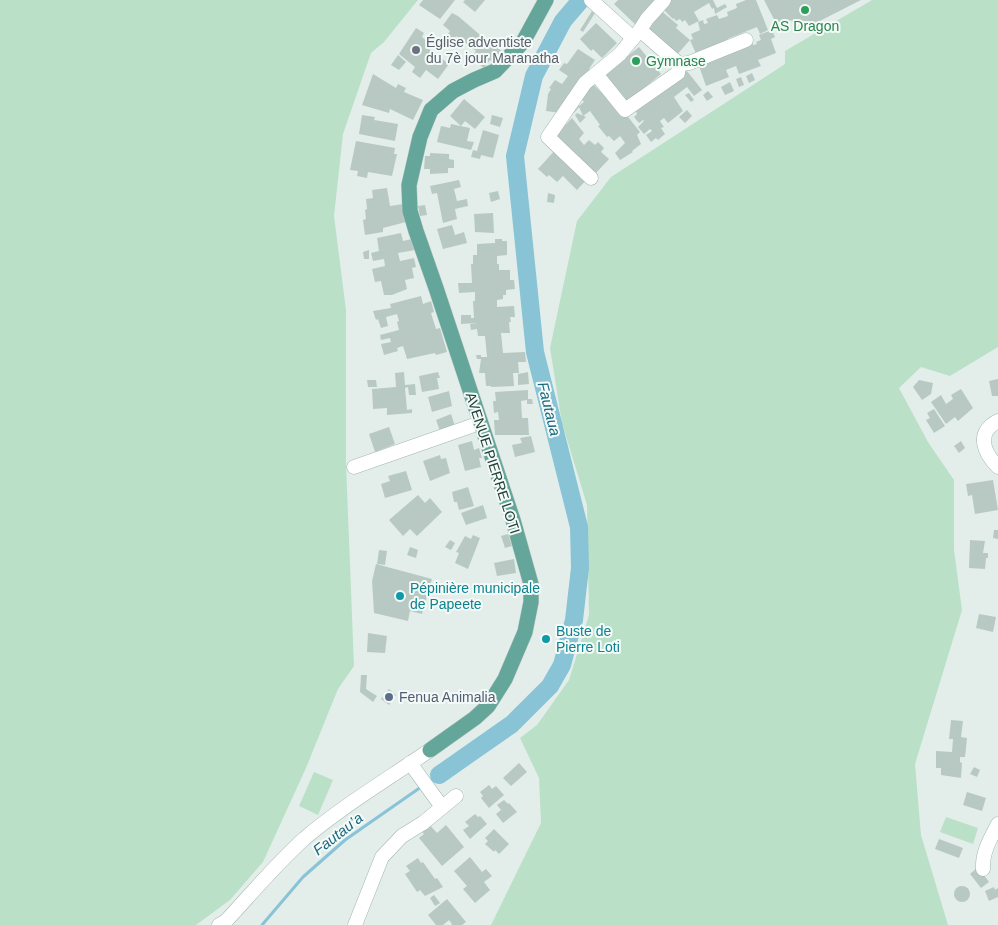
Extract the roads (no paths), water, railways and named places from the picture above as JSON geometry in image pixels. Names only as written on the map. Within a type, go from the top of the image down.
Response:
[{"type":"main road","name":"AVENUE PIERRE LOTI","points":[[430,750],[475,718],[488,706],[505,679],[525,632],[529,617],[531,584],[513,520],[416,231],[410,211],[408,185],[418,143],[432,110],[453,91],[495,71],[523,42],[546,0]]},
{"type":"street","points":[[591,0],[606,14],[679,64],[689,63],[746,40]]},
{"type":"street","points":[[591,178],[548,137],[585,83],[620,54],[664,0]]},
{"type":"street","points":[[596,74],[625,110],[678,73],[679,64]]},
{"type":"street","points":[[998,421],[991,425],[984,437],[985,452],[998,467]]},
{"type":"street","points":[[354,467],[480,424]]},
{"type":"street","name":"AVENUE PIERRE LOTI","points":[[219,925],[291,851],[362,795],[430,750]]},
{"type":"street","points":[[410,763],[439,802]]},
{"type":"street","points":[[355,925],[382,857],[402,836],[423,823],[439,802],[456,796]]},
{"type":"street","points":[[983,870],[982,860],[998,824]]},
{"type":"waterway","name":"Fautaua","points":[[439,775],[512,724],[550,686],[562,665],[574,620],[580,568],[579,527],[535,352],[515,156],[534,76],[563,21],[581,0]]},
{"type":"waterway","name":"Fautau’a","points":[[429,782],[439,775]]},
{"type":"waterway","name":"Fautau’a","points":[[262,925],[303,877],[345,840],[421,787]]},
{"type":"place","name":"AS Dragon","points":[[805,10]]},
{"type":"place","name":"Église adventiste du 7è jour Maranatha","points":[[416,50]]},
{"type":"place","name":"Gymnase","points":[[636,61]]},
{"type":"place","name":"Pépinière municipale de Papeete","points":[[400,596]]},
{"type":"place","name":"Buste de Pierre Loti","points":[[546,639]]},
{"type":"place","name":"Fenua Animalia","points":[[389,697]]}]
